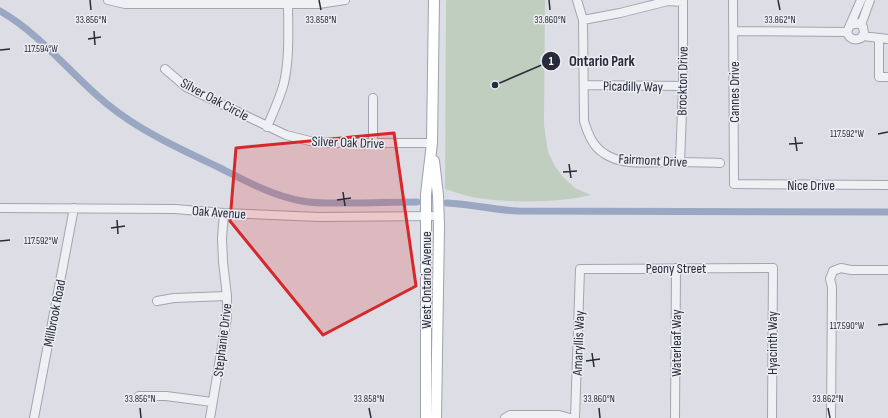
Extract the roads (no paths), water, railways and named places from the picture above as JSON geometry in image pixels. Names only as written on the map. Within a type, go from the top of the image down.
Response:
[{"type":"main road","name":"West Ontario Avenue","points":[[426,418],[426,194],[432,143],[434,0]]},
{"type":"main road","name":"West Ontario Avenue","points":[[432,143],[438,195],[436,418]]},
{"type":"street","points":[[108,0],[125,4],[194,2],[288,2],[319,4],[346,0]]},
{"type":"street","name":"Fairmont Drive","points":[[577,0],[584,20],[584,121],[589,136],[596,146],[604,154],[617,160],[633,162],[720,163]]},
{"type":"street","name":"Cannes Drive","points":[[734,0],[734,184]]},
{"type":"street","points":[[860,0],[849,28],[850,38],[855,40],[863,36],[888,39]]},
{"type":"street","points":[[861,25],[870,0]]},
{"type":"street","points":[[584,20],[626,12],[668,1],[683,1]]},
{"type":"street","name":"Brockton Drive","points":[[680,162],[683,86],[683,1]]},
{"type":"street","points":[[266,127],[280,97],[284,84],[288,44],[288,2]]},
{"type":"street","points":[[734,31],[849,28],[856,23],[861,25],[864,30],[863,36]]},
{"type":"street","points":[[879,39],[878,77],[888,77]]},
{"type":"street","name":"Silver Oak Circle","points":[[165,69],[186,87],[266,127]]},
{"type":"street","name":"Picadilly Way","points":[[584,85],[683,86]]},
{"type":"street","points":[[373,98],[373,143]]},
{"type":"street","name":"Silver Oak Drive","points":[[266,127],[286,135],[310,141],[336,144],[432,143]]},
{"type":"street","name":"Nice Drive","points":[[734,184],[888,185]]},
{"type":"street","name":"Oak Avenue","points":[[0,208],[175,209],[224,213],[319,217],[438,216]]},
{"type":"street","name":"Millbrook Road","points":[[34,418],[74,208]]},
{"type":"street","name":"Stephanie Drive","points":[[210,418],[227,317],[227,296],[222,238],[224,213]]},
{"type":"street","name":"Waterleaf Way","points":[[675,418],[676,268]]},
{"type":"street","name":"Peony Street","points":[[580,269],[773,268]]},
{"type":"street","name":"Hyacinth Way","points":[[772,418],[773,268]]},
{"type":"street","points":[[831,418],[832,287],[830,279],[833,271],[841,268],[851,270],[888,270]]},
{"type":"street","name":"Amaryllis Way","points":[[575,418],[580,269]]},
{"type":"street","points":[[156,301],[174,298],[227,296]]},
{"type":"street","points":[[139,396],[166,396],[212,402]]},
{"type":"street","points":[[505,418],[510,415],[559,415],[570,418]]},
{"type":"waterway","points":[[0,11],[29,31],[94,93],[133,123],[161,139],[258,187],[291,199],[314,203],[417,202]]},
{"type":"waterway","points":[[447,203],[518,211],[888,212]]},
{"type":"place","name":"Ontario Park","points":[[495,85]]}]
